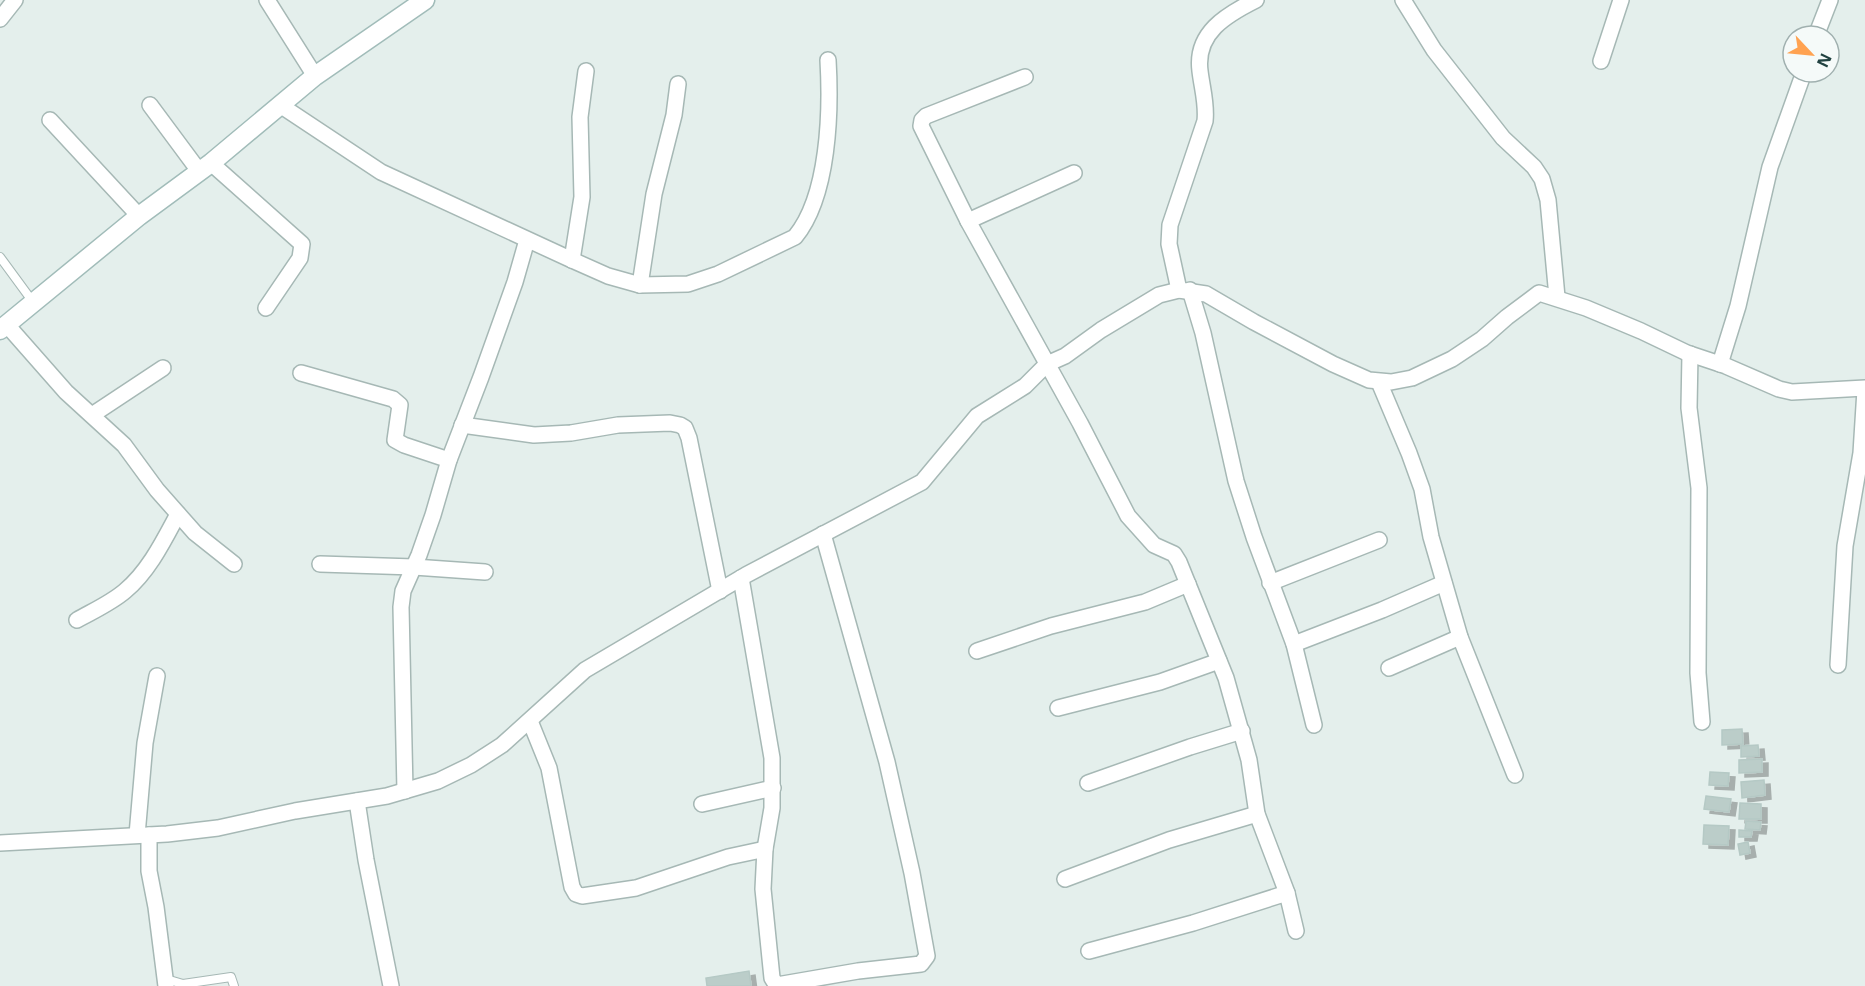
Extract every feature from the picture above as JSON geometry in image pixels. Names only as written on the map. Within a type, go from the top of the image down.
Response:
[{"type":"street","points":[[1,15],[15,0]]},
{"type":"street","points":[[267,0],[315,76]]},
{"type":"street","points":[[234,564],[207,544],[157,490],[124,445],[66,392],[3,328],[315,76],[425,0]]},
{"type":"street","points":[[1256,0],[1229,14],[1208,34],[1203,43],[1200,68],[1206,107],[1205,122],[1170,225],[1169,244],[1184,290],[1203,333],[1236,481],[1270,583],[1294,644],[1314,724]]},
{"type":"street","points":[[1403,0],[1434,50],[1503,138],[1534,167],[1542,179],[1548,200],[1557,297]]},
{"type":"street","points":[[1601,61],[1621,0]]},
{"type":"street","points":[[1821,24],[1830,0]]},
{"type":"street","points":[[280,105],[381,172],[608,276],[640,285],[688,284],[718,274],[795,237],[808,215],[824,160],[830,96],[828,60]]},
{"type":"street","points":[[572,260],[582,197],[580,117],[586,71]]},
{"type":"street","points":[[1025,77],[926,116],[921,126],[968,221],[1080,423],[1128,516],[1154,545],[1174,554],[1188,584],[1219,661],[1242,731],[1257,814],[1287,893],[1296,931]]},
{"type":"street","points":[[640,285],[654,194],[674,115],[678,84]]},
{"type":"street","points":[[1720,364],[1738,306],[1770,167],[1800,84]]},
{"type":"street","points":[[150,105],[205,167],[302,244],[300,258],[266,308]]},
{"type":"street","points":[[50,120],[139,216]]},
{"type":"street","points":[[968,221],[1074,173]]},
{"type":"street","points":[[405,791],[401,606],[403,591],[433,515],[449,460],[482,377],[527,240]]},
{"type":"street","points":[[0,843],[143,835],[218,828],[405,791],[438,781],[471,765],[502,745],[585,670],[741,578],[922,482],[942,455],[977,416],[1025,386],[1047,364],[1065,356],[1101,330],[1159,295],[1184,290],[1206,294],[1333,364],[1379,382],[1412,378],[1452,359],[1482,339],[1539,292],[1557,297],[1779,389],[1792,392],[1865,389],[1861,453],[1845,546],[1838,665]]},
{"type":"street","points":[[1690,354],[1689,408],[1700,508],[1698,673],[1702,722]]},
{"type":"street","points":[[92,415],[162,368]]},
{"type":"street","points":[[301,373],[393,399],[400,405],[395,440],[449,460]]},
{"type":"street","points":[[1379,382],[1422,489],[1431,537],[1460,637],[1515,775]]},
{"type":"street","points":[[462,425],[534,435],[571,433],[618,425],[680,424],[685,428],[688,438],[720,591]]},
{"type":"street","points":[[77,620],[105,604],[131,585],[160,548],[178,514]]},
{"type":"street","points":[[741,578],[772,758],[772,808],[765,849],[763,889],[772,978],[777,986],[858,971],[921,964],[927,956],[912,873],[887,762],[823,534]]},
{"type":"street","points":[[1270,583],[1379,540]]},
{"type":"street","points":[[320,564],[485,572]]},
{"type":"street","points":[[1294,644],[1444,583]]},
{"type":"street","points":[[977,651],[1051,626],[1145,602],[1188,584]]},
{"type":"street","points":[[1389,668],[1460,637]]},
{"type":"street","points":[[1058,708],[1160,682],[1219,661]]},
{"type":"street","points":[[156,676],[145,743],[143,835],[156,907],[165,982]]},
{"type":"street","points":[[531,721],[549,768],[572,887],[576,894],[582,896],[636,888],[718,860],[765,849]]},
{"type":"street","points":[[1088,783],[1242,731]]},
{"type":"street","points":[[702,804],[772,788]]},
{"type":"street","points":[[357,801],[366,860],[391,986]]},
{"type":"street","points":[[1065,879],[1169,840],[1257,814]]},
{"type":"street","points":[[1089,951],[1193,923],[1287,893]]},
{"type":"lane","points":[[0,257],[33,302]]},
{"type":"lane","points":[[165,982],[183,984],[231,977],[234,986]]},
{"type":"building","points":[[1742,729],[1743,744],[1722,745],[1722,730]]},
{"type":"building","points":[[1758,745],[1759,756],[1741,757],[1741,746]]},
{"type":"building","points":[[1762,759],[1762,772],[1739,773],[1739,760]]},
{"type":"building","points":[[1710,772],[1729,773],[1728,786],[1709,785]]},
{"type":"building","points":[[1764,780],[1765,795],[1742,798],[1741,782]]},
{"type":"building","points":[[1706,796],[1731,799],[1729,812],[1704,809]]},
{"type":"building","points":[[1740,803],[1761,804],[1761,819],[1739,819]]},
{"type":"building","points":[[1746,821],[1761,822],[1760,830],[1745,829]]},
{"type":"building","points":[[1704,825],[1729,826],[1728,845],[1703,844]]},
{"type":"building","points":[[1739,830],[1752,831],[1751,837],[1739,837]]},
{"type":"building","points":[[1748,842],[1750,853],[1740,855],[1738,844]]},
{"type":"building","points":[[749,971],[751,986],[707,986],[706,978]]}]
